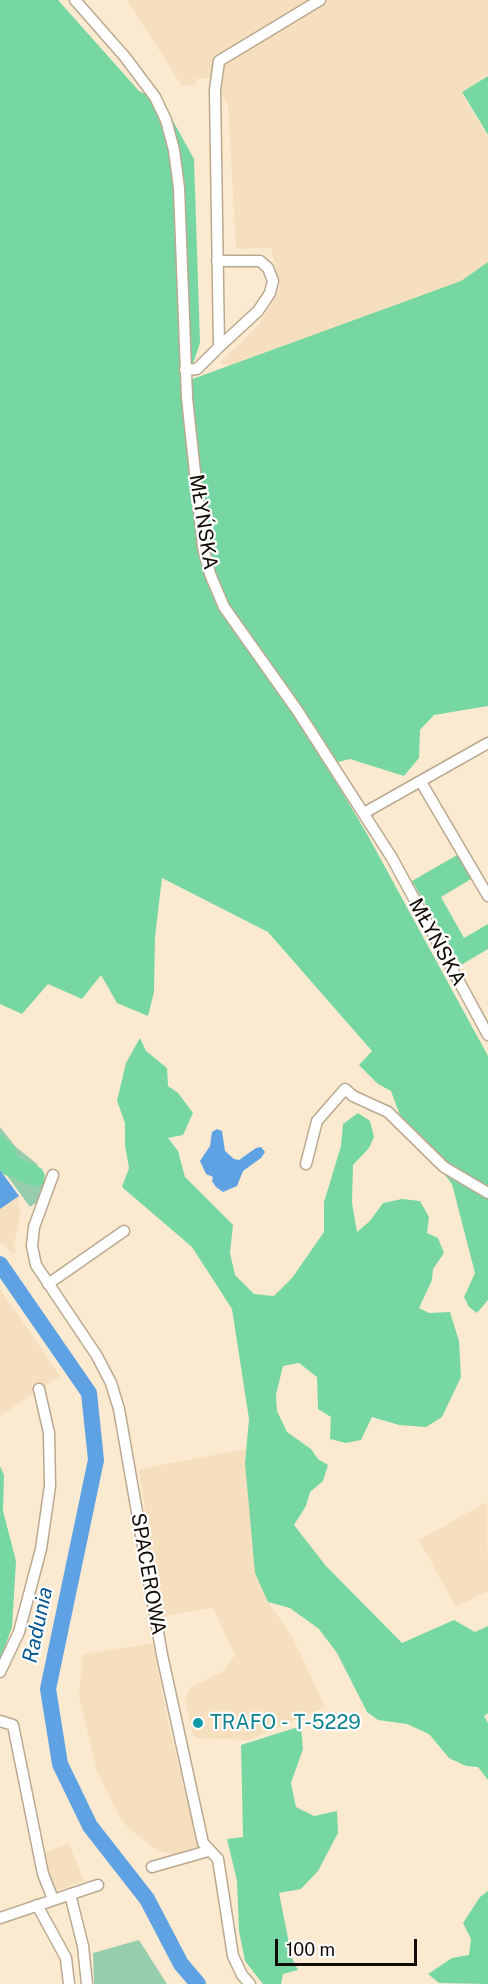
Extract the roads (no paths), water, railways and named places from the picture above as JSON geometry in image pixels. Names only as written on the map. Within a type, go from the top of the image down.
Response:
[{"type":"street","name":"MŁYŃSKA","points":[[75,0],[125,57],[155,97],[166,120],[174,150],[179,188],[185,370],[203,547],[219,596],[246,641],[297,710],[364,813],[488,1035]]},
{"type":"street","points":[[219,347],[214,90],[219,61],[309,3],[321,0]]},
{"type":"street","points":[[185,370],[197,369],[258,311],[270,293],[273,281],[268,268],[260,261],[217,261]]},
{"type":"street","points":[[364,813],[488,743]]},
{"type":"street","points":[[421,782],[488,896]]},
{"type":"street","points":[[306,1164],[317,1121],[345,1089],[353,1096],[388,1112],[444,1167],[488,1193]]},
{"type":"street","name":"SPACEROWA","points":[[53,1175],[34,1227],[32,1246],[36,1264],[97,1356],[111,1383],[119,1409],[164,1666],[202,1843],[218,1859],[233,1956],[242,1975],[250,1984]]},
{"type":"street","points":[[48,1284],[124,1231]]},
{"type":"street","points":[[0,1672],[19,1632],[41,1549],[50,1486],[49,1433],[39,1389]]},
{"type":"street","points":[[0,1721],[13,1725],[43,1874],[53,1899]]},
{"type":"street","points":[[152,1868],[208,1851]]},
{"type":"street","points":[[0,1918],[98,1885]]},
{"type":"street","points":[[70,1894],[83,1946],[87,1984]]},
{"type":"street","points":[[37,1905],[66,1958],[69,1984]]},
{"type":"water","points":[[217,1129],[222,1131],[225,1151],[234,1159],[239,1160],[256,1148],[261,1147],[265,1152],[261,1158],[243,1171],[237,1186],[223,1192],[212,1181],[213,1177],[206,1174],[200,1161],[210,1146],[212,1132]]},
{"type":"water","points":[[0,1170],[19,1196],[0,1209]]},
{"type":"waterway","name":"Radunia","points":[[0,1264],[89,1393],[96,1460],[48,1689],[60,1764],[90,1826],[147,1899],[181,1964],[198,1984]]},
{"type":"place","name":"TRAFO - T-5229","points":[[198,1723]]}]
